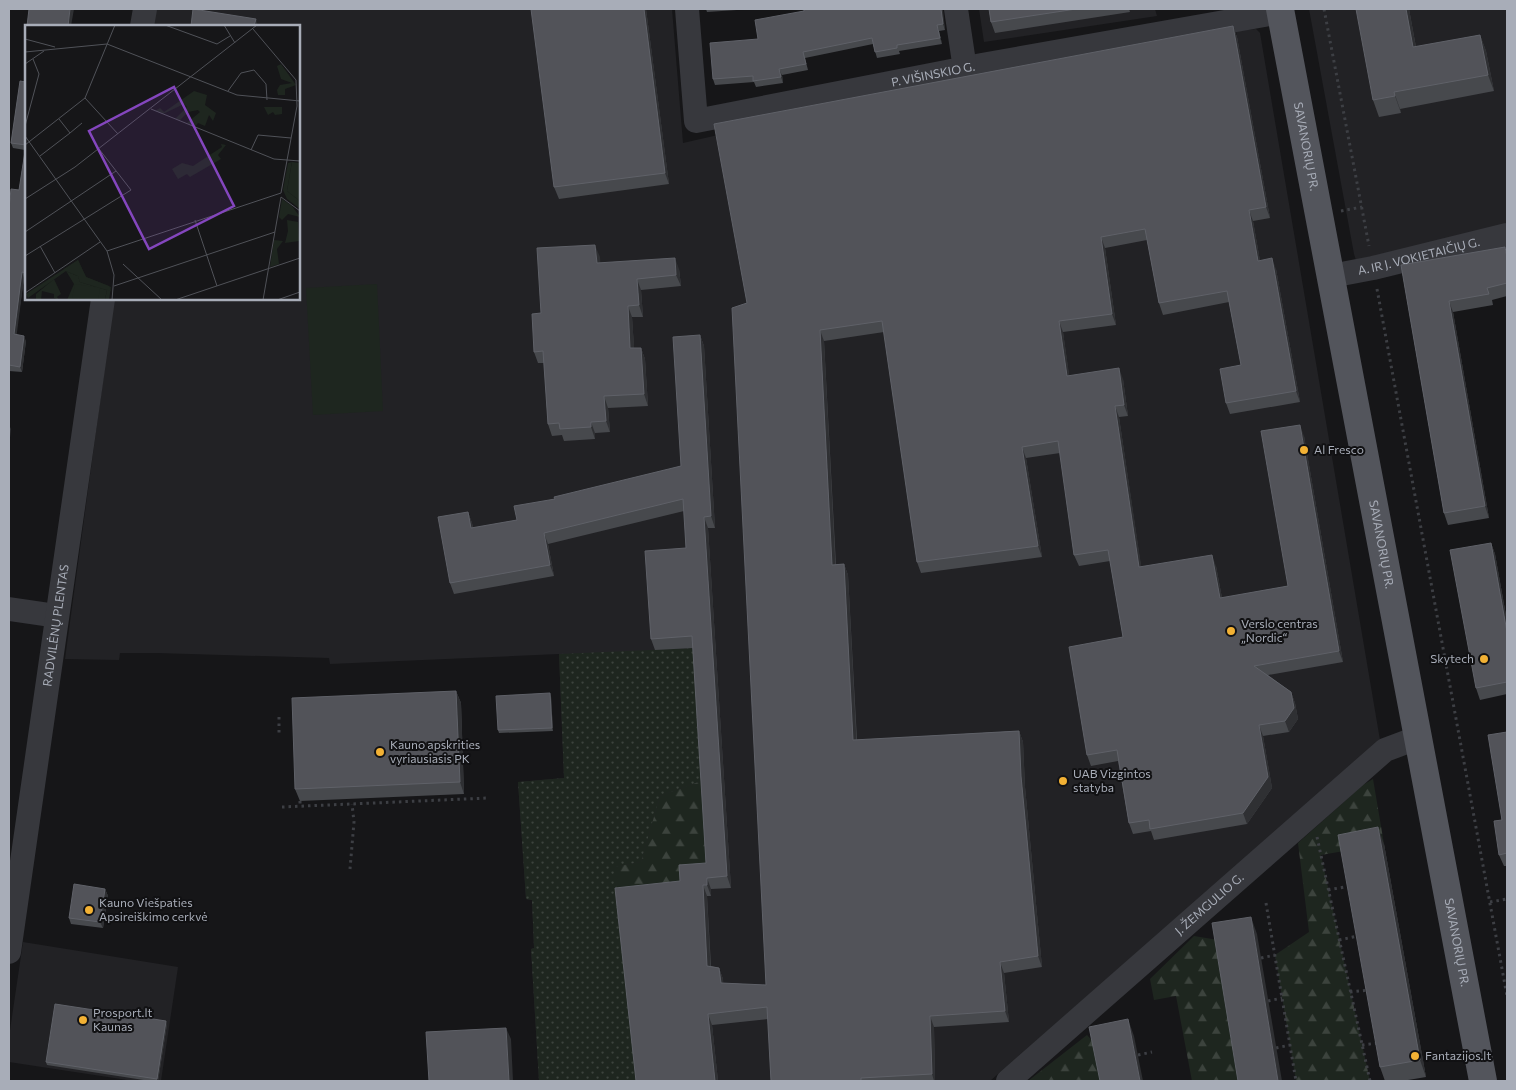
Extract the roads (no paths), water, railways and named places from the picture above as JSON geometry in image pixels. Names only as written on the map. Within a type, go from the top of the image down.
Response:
[{"type":"main road","name":"SAVANORIŲ PR.","points":[[1281,10],[1483,1081]]},
{"type":"street","points":[[142,25],[145,9]]},
{"type":"street","name":"P. VIŠINSKIO G.","points":[[687,9],[696,121],[1281,10]]},
{"type":"street","points":[[956,9],[965,70]]},
{"type":"street","name":"A. IR J. VOKIETAIČIŲ G.","points":[[1331,276],[1373,268],[1507,235]]},
{"type":"street","name":"RADVILĖNŲ PLENTAS","points":[[9,952],[103,300]]},
{"type":"street","points":[[9,609],[57,616]]},
{"type":"street","name":"J. ŽEMGULIO G.","points":[[1008,1081],[1385,750],[1418,738]]},
{"type":"place","name":"Al Fresco","points":[[1304,450]]},
{"type":"place","name":"Verslo centras „Nordic“","points":[[1231,631]]},
{"type":"place","name":"Skytech","points":[[1484,659]]},
{"type":"place","name":"Kauno apskrities vyriausiasis PK","points":[[380,752]]},
{"type":"place","name":"UAB Vizgintos statyba","points":[[1063,781]]},
{"type":"place","name":"Kauno Viešpaties Apsireiškimo cerkvė","points":[[89,910]]},
{"type":"place","name":"Prosport.lt Kaunas","points":[[83,1020]]},
{"type":"place","name":"Fantazijos.lt","points":[[1415,1056]]}]
